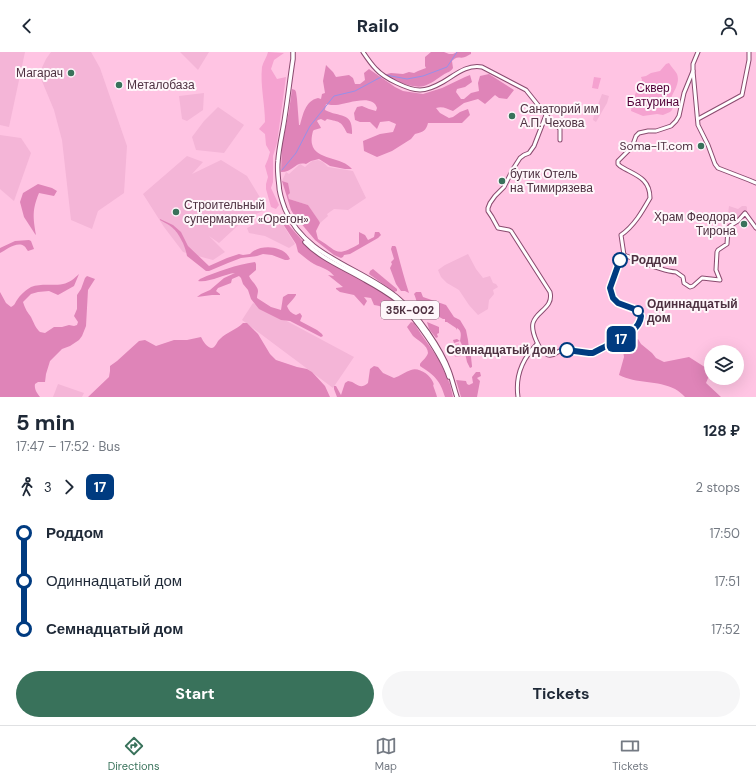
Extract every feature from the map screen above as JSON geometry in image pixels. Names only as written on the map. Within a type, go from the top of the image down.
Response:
[{"type":"highway","points":[[277,168],[293,59],[292,52]]},
{"type":"highway","points":[[277,168],[276,162],[284,116],[292,52]]},
{"type":"highway","name":"35К-002","points":[[277,168],[277,183],[281,201],[290,223],[300,236],[310,247],[326,258],[390,295],[409,313],[433,346],[443,363],[456,397]]},
{"type":"highway","name":"35К-002","points":[[277,168],[282,201],[291,222],[297,230],[317,249],[368,278],[401,301],[411,311],[422,325],[444,361],[449,371],[456,397]]},
{"type":"street","points":[[363,52],[376,70],[382,75],[397,83],[418,90],[427,89],[469,68],[479,66],[482,67],[526,90],[546,115],[560,129],[560,140]]},
{"type":"street","points":[[698,52],[693,64],[698,125],[715,164],[718,168],[756,184]]},
{"type":"street","points":[[698,119],[742,95],[749,60],[749,52]]},
{"type":"street","points":[[546,115],[530,153],[520,158],[504,187],[494,196],[488,208],[489,214],[498,228],[511,231],[550,292],[549,302],[533,322],[537,344],[546,354],[549,355],[563,350],[593,353],[620,339],[638,325],[641,320],[641,316],[637,310],[618,303],[613,298],[610,288],[620,260],[624,255],[621,235],[629,230],[650,198],[650,194],[646,183],[640,177],[620,166],[618,161],[632,146],[636,136],[639,133],[656,131],[671,126],[676,121],[679,116],[684,93],[693,71]]},
{"type":"street","points":[[624,255],[655,268],[676,272],[683,277],[684,283],[690,287],[702,278],[720,280],[716,270],[716,255],[718,250],[728,243],[728,229],[730,226],[738,221],[745,213],[756,228]]},
{"type":"street","points":[[518,397],[518,374],[525,359],[537,344]]},
{"type":"shaded area","points":[[0,52],[25,52],[9,127],[0,125]]},
{"type":"shaded area","points":[[51,52],[91,52],[100,68],[127,146],[124,193],[98,211],[92,229],[71,220],[62,140],[54,110],[39,74]]},
{"type":"shaded area","points":[[180,52],[209,52],[198,70]]},
{"type":"shaded area","points":[[431,52],[453,54],[457,52],[471,52],[471,54],[463,58],[454,59],[452,61],[453,68],[451,70],[432,82],[420,87],[399,82],[386,75],[391,73],[414,73],[426,68],[425,57]]},
{"type":"shaded area","points":[[326,65],[336,77],[349,75],[353,78],[355,84],[360,84],[365,80],[364,73],[369,69],[403,91],[423,94],[442,88],[470,75],[472,82],[465,87],[457,89],[456,92],[461,99],[464,99],[471,93],[479,91],[478,83],[480,76],[489,74],[514,90],[507,99],[499,98],[495,95],[485,104],[478,99],[464,103],[453,111],[438,107],[436,108],[440,113],[449,118],[468,109],[470,115],[462,123],[428,123],[424,131],[415,134],[411,139],[392,151],[377,157],[364,151],[363,141],[380,134],[393,132],[396,124],[389,121],[380,122],[377,129],[370,122],[360,122],[355,120],[354,113],[357,107],[362,106],[376,111],[377,108],[375,104],[370,101],[359,100],[336,105],[326,104],[325,110],[348,118],[352,127],[352,134],[347,133],[340,123],[327,119],[325,121],[321,119],[318,120],[317,121],[321,128],[313,131],[312,144],[314,149],[324,156],[348,165],[352,169],[330,166],[319,159],[306,164],[299,164],[285,172],[281,172],[282,145],[292,89],[296,92],[300,125],[307,105],[318,98],[321,99],[322,94],[325,93],[323,81]]},
{"type":"shaded area","points":[[204,93],[203,110],[187,121],[182,119],[179,96]]},
{"type":"shaded area","points":[[602,94],[609,96],[607,103],[596,122],[593,120],[594,115]]},
{"type":"shaded area","points":[[218,107],[244,125],[224,153],[196,150],[192,137],[204,121]]},
{"type":"shaded area","points":[[0,135],[21,138],[31,153],[14,201],[0,189]]},
{"type":"shaded area","points":[[187,156],[203,162],[192,174],[221,160],[247,176],[267,209],[245,219],[219,243],[209,236],[225,252],[213,260],[183,252],[164,227],[143,194]]},
{"type":"shaded area","points":[[318,160],[323,162],[328,167],[353,171],[366,198],[348,210],[334,209],[327,214],[328,216],[320,223],[308,205],[289,199],[288,195],[290,192],[282,181],[286,172],[289,174],[300,164],[305,167],[312,161]]},
{"type":"shaded area","points":[[282,181],[288,183],[290,193],[288,195],[289,199],[308,205],[320,223],[316,231],[318,239],[333,250],[341,252],[359,244],[359,232],[365,235],[368,240],[374,237],[375,232],[379,232],[381,235],[341,258],[334,255],[315,240],[294,215]]},
{"type":"shaded area","points":[[38,184],[57,191],[54,196],[39,193],[35,204],[34,214],[36,235],[24,217],[20,202],[23,193]]},
{"type":"shaded area","points":[[729,206],[738,209],[742,206],[746,206],[747,210],[735,219],[731,214],[728,214]]},
{"type":"shaded area","points":[[160,219],[173,225],[181,232],[188,246],[209,266],[239,254],[250,254],[265,247],[282,251],[287,254],[290,259],[285,260],[272,255],[263,254],[241,258],[206,271],[187,256],[183,243],[176,231]]},
{"type":"shaded area","points":[[263,220],[280,220],[295,244],[289,248],[265,236],[249,233],[247,228]]},
{"type":"shaded area","points":[[283,221],[285,221],[310,249],[328,258],[371,286],[390,295],[406,309],[401,319],[385,316],[382,308],[374,305],[371,298],[364,297],[367,301],[364,306],[354,295],[340,292],[336,289],[343,287],[328,275],[334,276],[330,272],[314,264],[298,252],[296,244],[283,224]]},
{"type":"shaded area","points":[[15,241],[31,241],[34,249],[28,251],[24,246],[18,245],[12,246],[0,253],[0,248]]},
{"type":"shaded area","points":[[392,246],[396,247],[409,293],[401,291],[396,284],[390,268],[392,264],[391,262],[394,259],[391,249]]},
{"type":"shaded area","points":[[468,254],[483,278],[490,276],[493,283],[498,287],[493,290],[494,294],[489,300],[488,309],[478,315],[459,290],[447,283],[441,277],[438,270]]},
{"type":"shaded area","points":[[255,262],[256,270],[249,276],[258,289],[257,298],[271,307],[281,310],[283,297],[288,294],[296,294],[287,306],[291,313],[296,315],[300,313],[302,316],[300,321],[317,330],[323,336],[321,337],[290,321],[281,320],[259,309],[251,299],[248,290],[239,276],[232,279],[231,283],[218,288],[216,291],[220,295],[197,297],[210,290],[224,278],[235,273],[207,281],[198,281],[200,279],[214,273]]},
{"type":"shaded area","points":[[373,269],[397,289],[397,291],[394,292],[369,274]]},
{"type":"shaded area","points":[[79,274],[74,286],[58,295],[49,291],[38,292],[31,294],[23,302],[40,332],[45,333],[54,327],[69,325],[74,326],[77,325],[78,322],[74,316],[77,309],[77,295],[87,276],[95,279],[88,290],[86,326],[82,336],[70,346],[62,349],[50,361],[45,382],[38,382],[35,384],[35,389],[40,397],[0,397],[0,292],[6,303],[11,307],[21,294],[31,287],[39,285],[59,285],[72,280]]},
{"type":"shaded area","points":[[416,292],[421,292],[423,297],[446,305],[454,317],[460,320],[466,330],[472,367],[470,368],[465,353],[461,351],[462,345],[460,341],[460,331],[457,328],[456,330],[456,328],[445,322],[445,319],[427,313],[421,309],[418,306],[414,294]]},
{"type":"shaded area","points":[[253,303],[354,357],[333,388],[242,320]]},
{"type":"shaded area","points":[[411,322],[414,323],[438,358],[450,384],[453,397],[445,397],[436,378],[420,366],[428,353],[428,350],[413,336],[407,327]]},
{"type":"shaded area","points":[[427,322],[439,327],[439,333],[437,334],[438,337],[436,338],[429,329]]},
{"type":"shaded area","points":[[243,323],[247,323],[258,334],[270,354],[276,360],[307,369],[312,372],[325,386],[330,397],[88,397],[109,377],[110,366],[139,341],[145,340],[156,346],[174,340],[187,340],[201,337],[207,346],[212,348],[219,340]]},
{"type":"shaded area","points":[[457,339],[460,341],[454,343],[453,340]]},
{"type":"shaded area","points":[[638,339],[641,344],[656,358],[664,362],[689,357],[704,367],[704,385],[708,385],[721,397],[685,397],[678,391],[668,386],[633,380],[619,375],[624,357],[622,344]]},
{"type":"shaded area","points":[[374,366],[378,367],[383,373],[394,378],[414,369],[421,371],[432,379],[437,397],[337,397],[334,386],[336,386],[341,395],[345,383],[348,381],[360,386],[365,385],[368,383],[370,369]]},
{"type":"shaded area","points":[[476,372],[480,372],[481,376],[477,378],[480,381],[477,397],[461,397],[456,380],[466,381],[469,385],[473,383],[472,377]]},
{"type":"shaded area","points":[[58,384],[84,393],[82,397],[53,397]]},
{"type":"green space","points":[[268,52],[284,53],[274,60],[271,69],[277,79],[286,77],[277,143],[273,156],[273,182],[271,188],[279,205],[276,209],[271,207],[266,189],[268,177],[265,166],[270,152],[266,145],[265,134],[259,129],[265,122],[262,74],[263,65]]},
{"type":"green space","name":"Сквер Батурина","points":[[669,63],[677,74],[678,78],[678,82],[670,103],[674,103],[672,110],[663,115],[657,114],[643,116],[631,111],[633,99],[642,80],[641,77],[660,71],[666,64]]},
{"type":"green space","points":[[594,77],[601,78],[598,89],[592,88]]},
{"type":"green space","points":[[459,343],[461,356],[455,357],[453,345]]},
{"type":"waterway","points":[[386,75],[407,79],[423,76],[447,67],[457,52]]},
{"type":"waterway","points":[[282,170],[296,153],[310,126],[334,96],[355,91],[381,77]]},
{"type":"bus line","name":"17","points":[[567,350],[593,353],[626,335],[638,325],[641,320],[641,316],[637,310],[618,303],[613,298],[610,288],[620,260]]},
{"type":"place","name":"Магарач","points":[[71,73]]},
{"type":"place","name":"Металобаза","points":[[119,85]]},
{"type":"place","name":"Санаторий им А.П. Чехова","points":[[512,116]]},
{"type":"place","name":"Soma-IT.com","points":[[701,146]]},
{"type":"place","name":"бутик Отель на Тимирязева","points":[[502,181]]},
{"type":"place","name":"Строительный супермаркет «Орегон»","points":[[176,212]]},
{"type":"place","name":"Храм Феодора Тирона","points":[[744,224]]},
{"type":"place","name":"Роддом","points":[[620,260]]},
{"type":"place","name":"Одиннадцатый дом","points":[[638,311]]},
{"type":"place","name":"Семнадцатый дом","points":[[567,350]]}]
